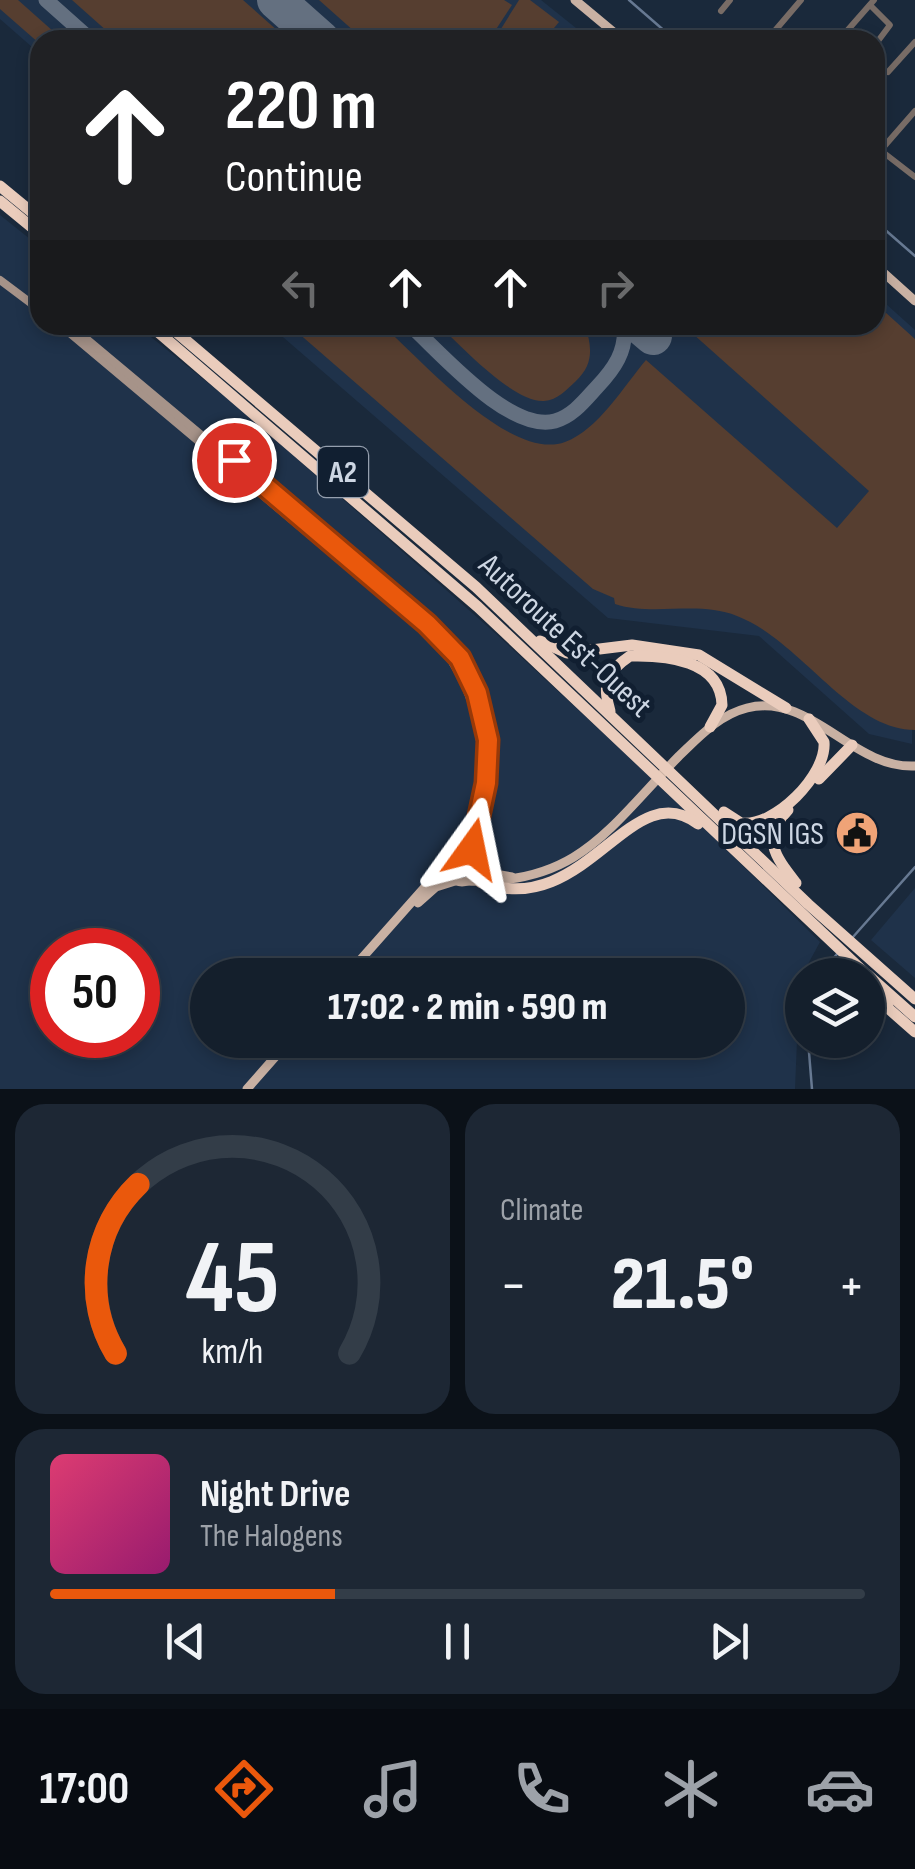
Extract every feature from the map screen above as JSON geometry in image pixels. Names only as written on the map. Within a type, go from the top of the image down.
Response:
[{"type":"highway","points":[[0,186],[30,211]]},
{"type":"highway","points":[[0,201],[30,226]]},
{"type":"highway","name":"Autoroute Est-Ouest","points":[[162,335],[478,607],[746,864],[828,931],[857,948],[915,999]]},
{"type":"highway","name":"Autoroute Est-Ouest","points":[[180,335],[516,624],[808,904],[849,958]]},
{"type":"highway","points":[[516,624],[567,653],[632,645],[699,654],[786,708]]},
{"type":"highway","points":[[612,715],[604,689],[607,677],[630,656],[644,656],[700,667],[716,678],[722,705],[710,727]]},
{"type":"highway","points":[[809,719],[824,742],[819,769]]},
{"type":"highway","points":[[679,778],[732,819],[748,824],[774,814],[849,744]]},
{"type":"highway","points":[[808,904],[774,855],[772,836],[781,818],[849,744]]},
{"type":"highway","points":[[468,881],[512,888],[562,879],[636,822],[665,811],[694,820],[746,864]]},
{"type":"highway","name":"Autoroute Est-Ouest","points":[[885,990],[915,1017]]},
{"type":"highway","points":[[885,997],[893,1014],[915,1032]]},
{"type":"main road","points":[[575,0],[611,30]]},
{"type":"main road","points":[[885,275],[915,301]]},
{"type":"main road","points":[[0,277],[30,299]]},
{"type":"main road","points":[[72,335],[436,640],[456,664],[477,720],[481,760],[470,820],[450,857],[363,958]]},
{"type":"main road","points":[[82,335],[414,612],[449,644],[468,670],[482,707],[488,750],[472,844],[475,875],[468,881]]},
{"type":"main road","points":[[390,928],[436,887],[530,878],[575,860],[710,727],[748,708],[786,708],[883,761],[915,766]]},
{"type":"main road","points":[[450,857],[466,852],[495,874],[530,878]]},
{"type":"main road","points":[[450,857],[449,875],[468,881]]},
{"type":"main road","points":[[247,1089],[274,1058]]},
{"type":"street","points":[[720,11],[730,0]]},
{"type":"street","points":[[776,30],[801,0]]},
{"type":"street","points":[[847,30],[872,2],[890,25],[885,32]]},
{"type":"street","points":[[888,72],[915,42]]},
{"type":"street","points":[[885,141],[915,110]]},
{"type":"street","points":[[885,153],[915,177]]},
{"type":"shaded area","points":[[0,0],[541,0],[578,30],[30,30],[30,45],[0,19]]},
{"type":"shaded area","points":[[0,0],[18,0],[52,30],[30,30],[30,35],[0,9]]},
{"type":"shaded area","points":[[72,0],[243,0],[277,30],[106,30]]},
{"type":"shaded area","points":[[319,0],[504,0],[512,5],[496,30],[353,30]]},
{"type":"shaded area","points":[[519,0],[530,0],[559,22],[552,30],[500,30]]},
{"type":"shaded area","points":[[0,215],[30,239],[30,335],[148,335],[238,407],[495,633],[678,802],[820,942],[811,958],[785,958],[785,1058],[796,1058],[795,1089],[0,1089]]},
{"type":"shaded area","points":[[885,303],[915,330],[912,744],[869,734],[759,636],[608,618],[281,335],[885,335]]},
{"type":"shaded area","points":[[885,312],[915,339],[915,730],[891,726],[869,716],[782,644],[737,616],[707,609],[645,609],[615,604],[614,598],[593,589],[301,335],[393,335],[493,423],[543,444],[565,442],[588,428],[646,360],[837,528],[869,491],[694,335],[885,335]]},
{"type":"shaded area","points":[[449,335],[587,335],[590,348],[589,362],[582,375],[558,397],[544,401],[518,393]]},
{"type":"shaded area","points":[[915,888],[915,978],[871,940]]},
{"type":"waterway","points":[[629,0],[664,30]]},
{"type":"waterway","points":[[885,230],[915,256]]},
{"type":"waterway","points":[[853,937],[915,867]]},
{"type":"waterway","points":[[834,958],[837,954]]},
{"type":"waterway","points":[[809,1058],[812,1089]]},
{"type":"taxiway","points":[[46,0],[80,30]]},
{"type":"taxiway","points":[[420,335],[498,404],[537,422],[555,421],[583,402],[614,366],[624,335]]},
{"type":"runway","points":[[276,0],[310,30]]},
{"type":"place","name":"DGSN IGS","points":[[857,833]]},
{"type":"route","points":[[234,460],[427,624],[449,644],[468,670],[488,740],[486,783],[472,849]]}]
